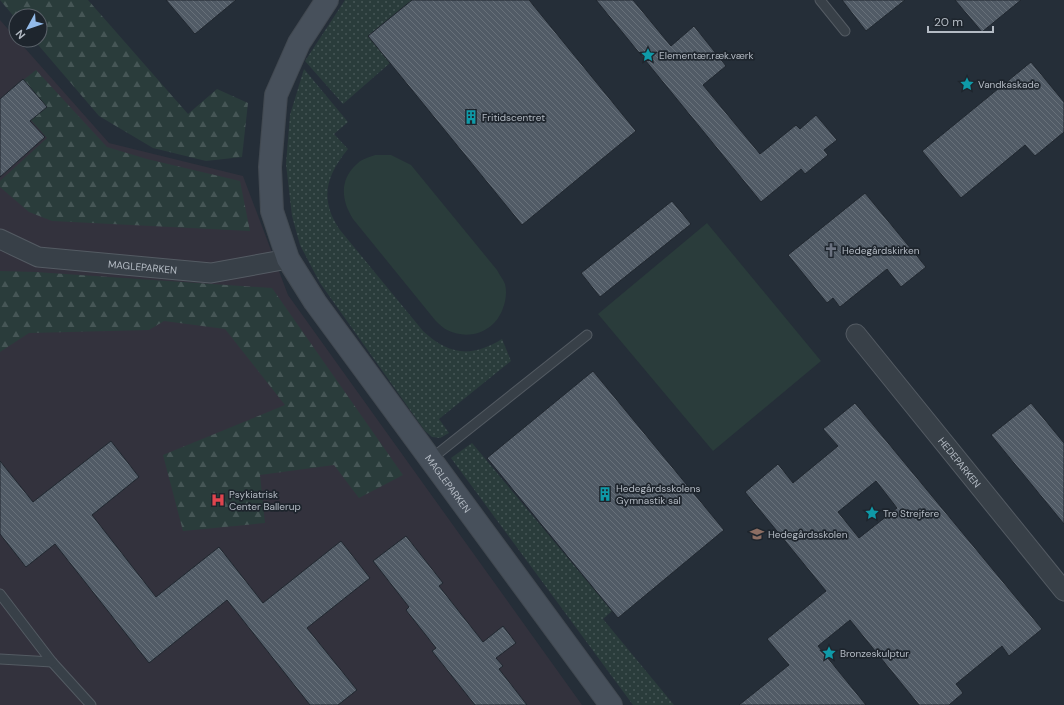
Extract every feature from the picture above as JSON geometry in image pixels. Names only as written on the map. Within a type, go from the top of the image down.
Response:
[{"type":"street","name":"MAGLEPARKEN","points":[[327,0],[299,43],[276,95],[270,166],[272,211],[288,259],[315,302],[611,705]]},
{"type":"street","name":"MAGLEPARKEN","points":[[0,239],[38,257],[211,273],[288,259]]},
{"type":"street","name":"HEDEPARKEN","points":[[856,334],[1064,591]]},
{"type":"lane","points":[[820,0],[845,31]]},
{"type":"lane","points":[[431,459],[587,335]]},
{"type":"lane","points":[[0,594],[52,662],[90,705]]},
{"type":"lane","points":[[0,659],[52,662]]},
{"type":"shaded area","name":"Psykiatrisk Center Ballerup","points":[[0,20],[8,29],[8,48],[25,48],[109,143],[243,176],[288,295],[582,705],[0,705]]},
{"type":"green space","points":[[0,0],[88,0],[188,114],[217,89],[248,103],[242,157],[206,161],[153,148],[99,116],[41,48],[48,48],[48,8],[8,8],[8,10]]},
{"type":"green space","points":[[345,0],[412,0],[368,36],[390,63],[343,104],[305,61]]},
{"type":"green space","points":[[304,69],[348,122],[334,134],[348,149],[340,159],[330,178],[328,188],[329,208],[333,219],[340,230],[423,331],[433,339],[451,349],[470,351],[491,345],[502,339],[511,361],[439,419],[449,433],[440,438],[432,437],[425,431],[320,283],[300,245],[292,216],[286,164],[290,115]]},
{"type":"green space","points":[[36,70],[107,147],[147,159],[240,181],[250,231],[52,221],[29,212],[0,187],[0,181],[47,138],[7,93]]},
{"type":"green space","points":[[375,155],[391,155],[411,165],[497,270],[505,284],[505,299],[499,316],[488,328],[480,332],[464,335],[442,327],[353,219],[344,197],[345,183],[352,169],[358,163]]},
{"type":"green space","points":[[707,223],[821,361],[713,451],[598,314]]},
{"type":"green space","points":[[0,271],[36,272],[272,288],[403,475],[359,498],[334,465],[260,475],[265,523],[183,531],[163,455],[285,405],[225,329],[164,321],[149,330],[29,333],[0,352]]},
{"type":"green space","points":[[472,443],[612,611],[603,619],[674,705],[633,705],[451,458]]},
{"type":"building","points":[[166,0],[236,0],[195,34]]},
{"type":"building","name":"Fritidscentret","points":[[412,0],[529,0],[636,131],[522,225],[368,36]]},
{"type":"building","points":[[596,0],[633,0],[671,46],[694,26],[726,66],[703,85],[760,154],[796,125],[800,129],[816,115],[837,140],[824,150],[828,155],[805,174],[801,169],[761,202]]},
{"type":"building","points":[[842,0],[905,0],[866,31]]},
{"type":"building","points":[[955,0],[1021,0],[982,32]]},
{"type":"building","points":[[1031,62],[1064,102],[1064,132],[1035,156],[1025,145],[961,198],[922,151]]},
{"type":"building","points":[[23,79],[47,107],[30,121],[45,137],[0,177],[0,99]]},
{"type":"building","name":"Hedegårdskirken","points":[[865,193],[926,267],[901,287],[887,269],[840,307],[833,298],[827,303],[788,255]]},
{"type":"building","points":[[672,201],[691,224],[600,297],[581,273]]},
{"type":"building","name":"Hedegårdsskolens Gymnastik sal","points":[[593,371],[724,530],[618,618],[487,458]]},
{"type":"building","name":"Hedegårdsskolen","points":[[855,403],[1042,629],[1009,656],[1002,646],[956,684],[963,693],[949,705],[919,705],[850,620],[818,646],[866,705],[739,705],[789,665],[767,639],[826,591],[745,492],[778,464],[793,483],[838,446],[823,429]],"holes":[[[876,481],[897,508],[859,538],[838,512]]]},
{"type":"building","points":[[1031,403],[1064,443],[1064,524],[991,435]]},
{"type":"building","points":[[111,441],[139,477],[92,515],[156,597],[219,547],[263,603],[341,541],[370,578],[307,628],[357,690],[338,705],[310,705],[227,600],[149,663],[55,544],[26,567],[0,534],[0,461],[33,502]]},
{"type":"building","points":[[406,536],[443,583],[439,586],[483,642],[503,626],[516,643],[496,658],[503,666],[499,669],[527,705],[475,705],[432,651],[436,648],[406,610],[409,607],[373,561]]},
{"type":"place","name":"Elementær.ræk.værk","points":[[648,55]]},
{"type":"place","name":"Vandkaskade","points":[[967,84]]},
{"type":"place","name":"Fritidscentret","points":[[471,117]]},
{"type":"place","name":"Hedegårdskirken","points":[[831,250]]},
{"type":"place","name":"Hedegårdsskolens Gymnastik sal","points":[[605,494]]},
{"type":"place","name":"Psykiatrisk Center Ballerup","points":[[218,500]]},
{"type":"place","name":"Tre Strejfere","points":[[872,513]]},
{"type":"place","name":"Hedegårdsskolen","points":[[757,534]]},
{"type":"place","name":"Bronzeskulptur","points":[[829,653]]}]
